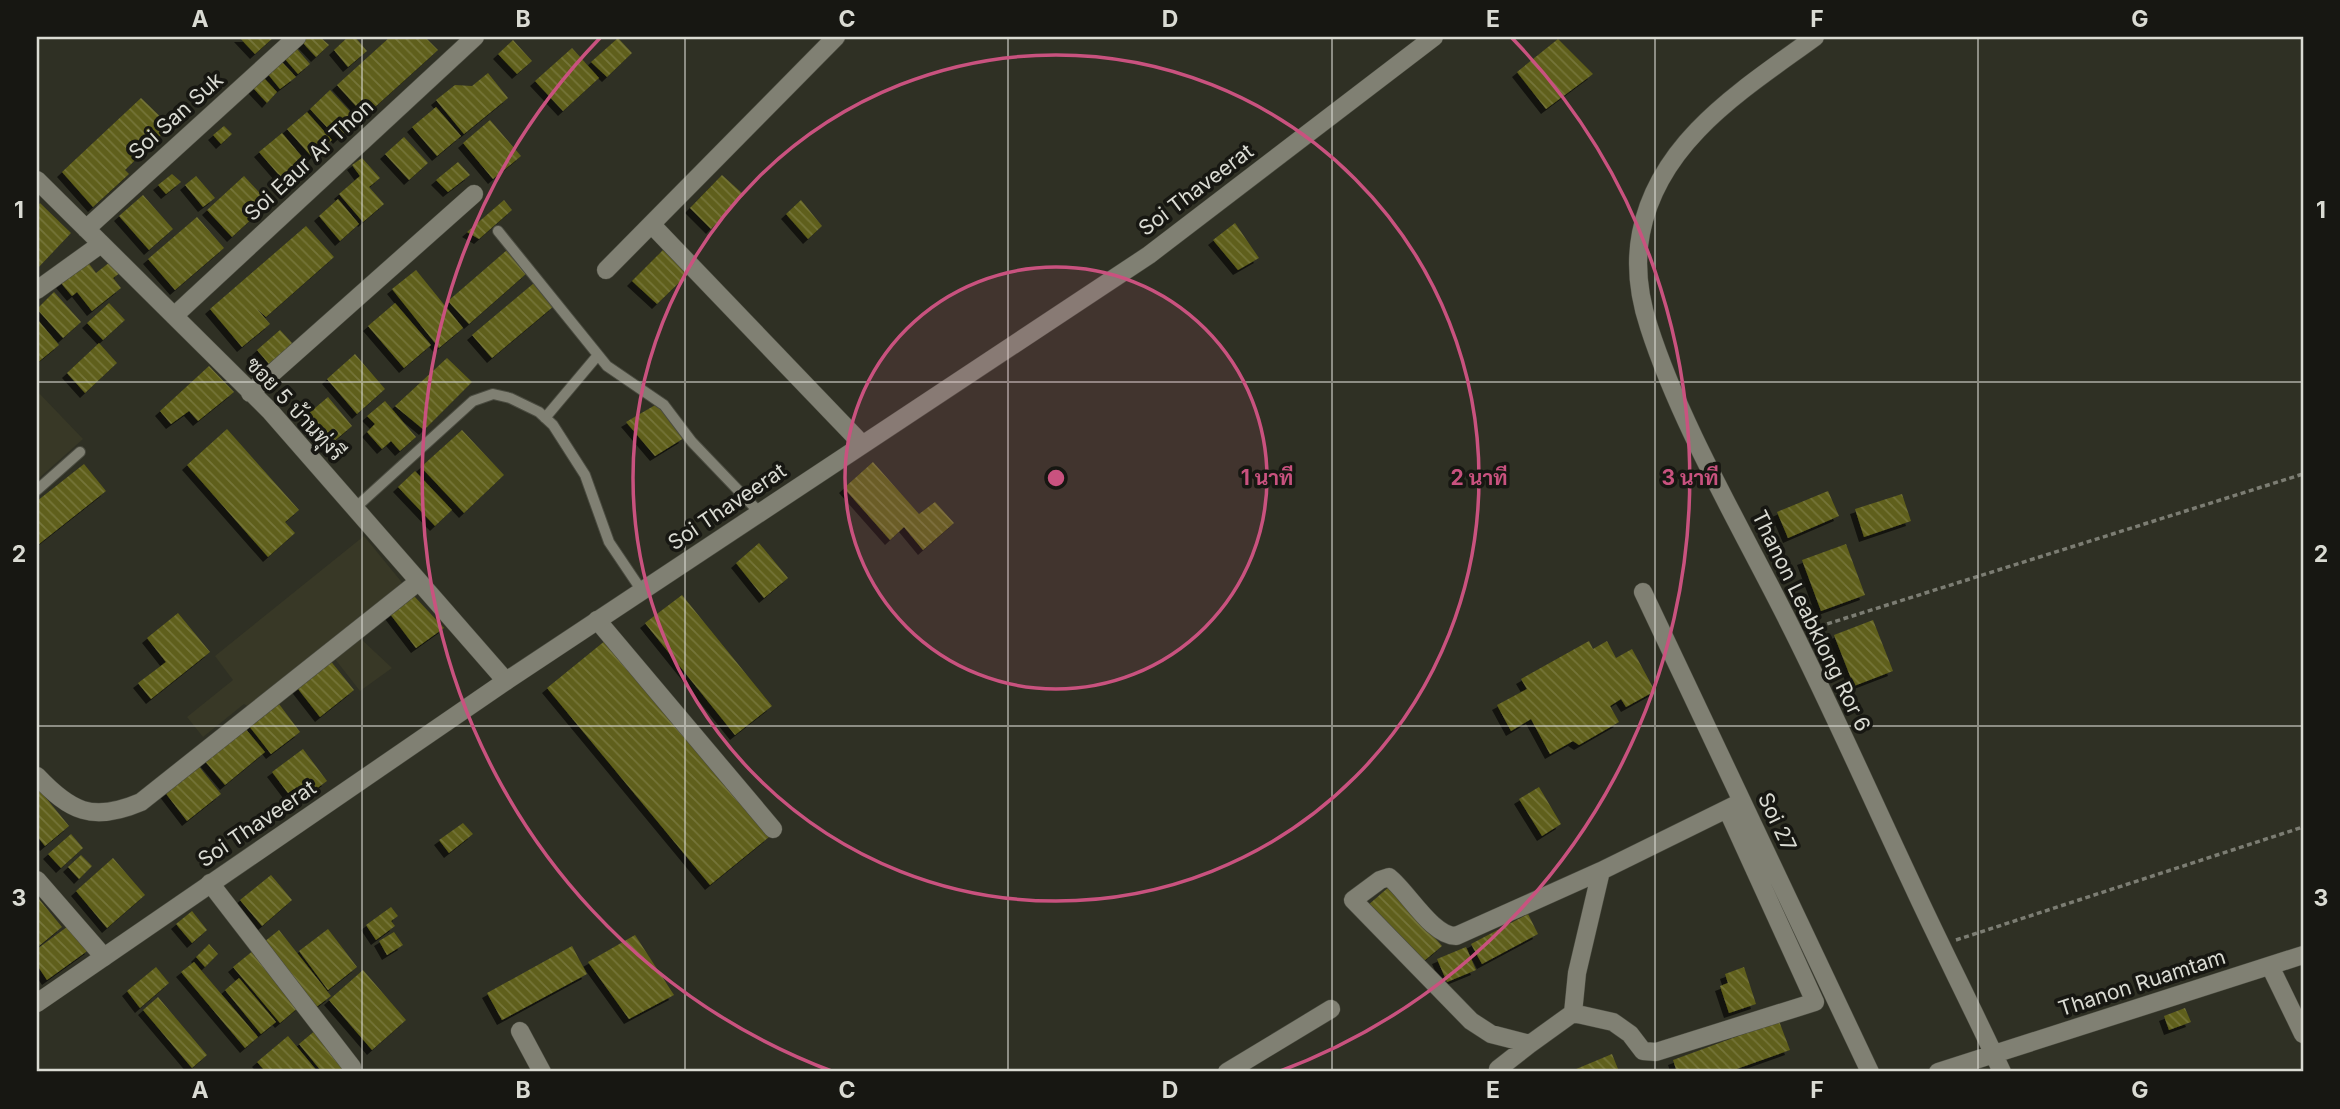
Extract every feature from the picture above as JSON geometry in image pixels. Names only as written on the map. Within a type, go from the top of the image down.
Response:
[{"type":"street","name":"Soi San Suk","points":[[86,229],[297,37]]},
{"type":"street","name":"Soi Eaur Ar Thon","points":[[174,316],[475,37]]},
{"type":"street","points":[[606,270],[653,226],[836,37]]},
{"type":"street","name":"Soi Thaveerat","points":[[37,1003],[506,681],[1149,255],[1434,37]]},
{"type":"street","name":"Thanon Leabklong Ror 6","points":[[1815,37],[1720,107],[1679,152],[1650,201],[1638,261],[1644,312],[1673,389],[1794,634],[2002,1072]]},
{"type":"street","name":"ซอย 5 บ้านทุ่งรี","points":[[37,180],[250,393],[506,681]]},
{"type":"street","points":[[250,393],[474,194]]},
{"type":"street","points":[[653,226],[863,444]]},
{"type":"street","points":[[37,290],[101,244]]},
{"type":"street","points":[[37,776],[62,803],[78,809],[99,812],[126,809],[141,802],[418,582]]},
{"type":"street","name":"Soi 27","points":[[1643,592],[1734,805],[1870,1072]]},
{"type":"street","points":[[597,620],[772,830]]},
{"type":"street","points":[[1497,1071],[1573,1013],[1614,1022],[1648,1053],[1815,1002],[1734,805],[1601,871],[1456,936],[1446,935],[1436,927],[1389,877],[1380,880],[1353,900],[1471,1021],[1491,1034],[1530,1044]]},
{"type":"street","points":[[1573,1013],[1577,972],[1601,871]]},
{"type":"street","points":[[37,880],[104,957]]},
{"type":"street","points":[[210,883],[352,1068]]},
{"type":"street","name":"Thanon Ruamtam","points":[[1938,1072],[2303,955]]},
{"type":"street","points":[[2270,966],[2303,1034]]},
{"type":"street","points":[[1227,1072],[1331,1009]]},
{"type":"street","points":[[520,1031],[542,1072]]},
{"type":"lane","points":[[498,231],[615,374],[664,405],[692,442],[759,512]]},
{"type":"lane","points":[[545,418],[598,355]]},
{"type":"lane","points":[[355,509],[484,395],[510,397],[545,418],[585,475],[609,542],[642,591]]},
{"type":"lane","points":[[37,490],[80,452]]},
{"type":"path","points":[[1794,634],[2303,474]]},
{"type":"path","points":[[1940,944],[2303,827]]},
{"type":"shaded area","points":[[37,391],[83,439],[37,480]]},
{"type":"shaded area","points":[[364,536],[404,585],[252,709],[244,704],[203,737],[187,717],[233,680],[215,656]]},
{"type":"shaded area","points":[[361,639],[392,668],[360,691],[335,659]]},
{"type":"building","points":[[239,37],[274,37],[255,54]]},
{"type":"building","points":[[308,37],[320,37],[329,45],[316,57],[302,42]]},
{"type":"building","points":[[348,37],[355,37],[367,51],[348,67],[334,50]]},
{"type":"building","points":[[390,37],[425,37],[438,50],[365,116],[337,85]]},
{"type":"building","points":[[618,38],[632,53],[607,77],[591,62]]},
{"type":"building","points":[[1558,39],[1593,74],[1546,109],[1517,72]]},
{"type":"building","points":[[513,40],[532,61],[517,74],[498,54]]},
{"type":"building","points":[[572,48],[599,78],[563,111],[535,81]]},
{"type":"building","points":[[297,49],[310,64],[298,74],[285,59]]},
{"type":"building","points":[[281,61],[296,77],[280,89],[267,73]]},
{"type":"building","points":[[488,73],[508,98],[464,134],[436,100],[455,85],[472,86]]},
{"type":"building","points":[[264,78],[277,92],[267,103],[253,88]]},
{"type":"building","points":[[330,90],[358,120],[338,139],[310,109]]},
{"type":"building","points":[[141,98],[170,126],[125,170],[129,174],[93,207],[62,172]]},
{"type":"building","points":[[436,107],[461,136],[437,156],[412,127]]},
{"type":"building","points":[[307,112],[332,140],[312,157],[287,129]]},
{"type":"building","points":[[490,120],[521,156],[493,179],[463,143]]},
{"type":"building","points":[[224,126],[232,134],[221,144],[213,135]]},
{"type":"building","points":[[282,133],[308,164],[286,183],[259,152]]},
{"type":"building","points":[[404,137],[428,163],[409,180],[385,154]]},
{"type":"building","points":[[362,158],[380,178],[369,187],[384,204],[363,222],[339,194],[360,176],[352,165]]},
{"type":"building","points":[[458,162],[470,175],[448,192],[436,180]]},
{"type":"building","points":[[172,174],[181,182],[166,194],[158,185]]},
{"type":"building","points":[[722,175],[744,195],[711,229],[690,208]]},
{"type":"building","points":[[196,176],[215,198],[203,207],[185,185]]},
{"type":"building","points":[[244,176],[269,203],[232,237],[207,210]]},
{"type":"building","points":[[143,195],[173,229],[149,250],[119,216]]},
{"type":"building","points":[[338,199],[359,224],[340,241],[319,216]]},
{"type":"building","points":[[504,200],[512,210],[479,239],[467,232]]},
{"type":"building","points":[[801,200],[822,226],[808,239],[786,214]]},
{"type":"building","points":[[40,203],[71,233],[37,269],[37,207]]},
{"type":"building","points":[[197,217],[224,248],[175,290],[148,259]]},
{"type":"building","points":[[1235,223],[1259,258],[1238,270],[1213,240]]},
{"type":"building","points":[[306,226],[334,257],[266,317],[257,309],[270,324],[242,347],[210,309]]},
{"type":"building","points":[[507,250],[527,273],[469,324],[448,301]]},
{"type":"building","points":[[663,250],[688,274],[657,304],[632,281]]},
{"type":"building","points":[[87,261],[96,273],[110,262],[120,273],[113,278],[121,288],[92,311],[77,292],[72,296],[61,283]]},
{"type":"building","points":[[416,270],[463,328],[439,348],[392,289]]},
{"type":"building","points":[[534,283],[554,306],[492,358],[472,335]]},
{"type":"building","points":[[54,292],[81,322],[63,338],[37,309]]},
{"type":"building","points":[[109,303],[125,320],[103,340],[87,323]]},
{"type":"building","points":[[395,303],[431,345],[404,368],[368,326]]},
{"type":"building","points":[[37,319],[59,345],[37,363]]},
{"type":"building","points":[[280,330],[293,344],[269,364],[257,350]]},
{"type":"building","points":[[99,343],[117,363],[85,393],[67,373]]},
{"type":"building","points":[[355,354],[385,389],[357,414],[327,379]]},
{"type":"building","points":[[447,358],[472,382],[424,430],[395,406]]},
{"type":"building","points":[[209,366],[234,392],[198,421],[189,411],[171,424],[160,411]]},
{"type":"building","points":[[328,397],[352,426],[326,448],[302,419]]},
{"type":"building","points":[[385,401],[416,437],[400,451],[391,441],[382,449],[367,432],[375,424],[367,416]]},
{"type":"building","points":[[657,404],[684,438],[655,456],[626,422]]},
{"type":"building","points":[[227,429],[299,510],[285,522],[295,533],[268,557],[187,465]]},
{"type":"building","points":[[462,430],[504,475],[464,513],[421,467]]},
{"type":"building","points":[[873,462],[919,514],[935,502],[954,523],[923,550],[904,527],[890,540],[844,488]]},
{"type":"building","points":[[84,464],[106,491],[39,544],[37,501]]},
{"type":"building","points":[[415,471],[452,510],[435,526],[398,487]]},
{"type":"building","points":[[1828,491],[1839,516],[1788,538],[1777,512]]},
{"type":"building","points":[[1902,494],[1911,521],[1864,537],[1855,509]]},
{"type":"building","points":[[759,543],[788,578],[764,598],[736,563]]},
{"type":"building","points":[[1846,544],[1865,595],[1821,611],[1802,560]]},
{"type":"building","points":[[682,595],[772,706],[735,735],[645,623]]},
{"type":"building","points":[[414,596],[444,628],[416,648],[390,614]]},
{"type":"building","points":[[178,613],[210,652],[151,699],[138,683],[166,662],[147,638]]},
{"type":"building","points":[[1873,620],[1893,671],[1854,686],[1834,635]]},
{"type":"building","points":[[606,640],[769,837],[710,885],[547,688]]},
{"type":"building","points":[[1589,641],[1593,649],[1607,641],[1616,658],[1632,649],[1655,691],[1626,707],[1621,699],[1610,706],[1619,722],[1579,745],[1573,741],[1550,754],[1531,719],[1511,731],[1497,705],[1527,689],[1521,679]]},
{"type":"building","points":[[329,659],[354,690],[320,717],[295,685]]},
{"type":"building","points":[[279,704],[300,732],[271,754],[249,726]]},
{"type":"building","points":[[244,727],[265,752],[225,785],[204,760]]},
{"type":"building","points":[[303,749],[327,781],[305,797],[297,787],[288,793],[272,772]]},
{"type":"building","points":[[197,764],[221,794],[187,821],[164,791]]},
{"type":"building","points":[[37,787],[69,826],[45,846],[37,836]]},
{"type":"building","points":[[1539,787],[1561,824],[1542,836],[1519,799]]},
{"type":"building","points":[[463,823],[473,834],[449,853],[439,840]]},
{"type":"building","points":[[71,834],[83,848],[61,868],[48,854]]},
{"type":"building","points":[[81,855],[92,866],[79,879],[68,867]]},
{"type":"building","points":[[113,858],[145,895],[107,928],[76,891]]},
{"type":"building","points":[[271,875],[292,900],[262,926],[240,900]]},
{"type":"building","points":[[1390,886],[1442,946],[1418,966],[1367,906]]},
{"type":"building","points":[[39,899],[62,927],[39,946],[37,901]]},
{"type":"building","points":[[391,907],[398,916],[391,921],[395,926],[376,940],[366,925]]},
{"type":"building","points":[[192,911],[207,930],[192,943],[176,924]]},
{"type":"building","points":[[1528,914],[1538,934],[1482,964],[1471,944]]},
{"type":"building","points":[[71,924],[90,949],[47,980],[37,965],[37,949]]},
{"type":"building","points":[[328,929],[357,967],[328,990],[299,951]]},
{"type":"building","points":[[279,930],[331,996],[315,1008],[264,942]]},
{"type":"building","points":[[394,932],[403,945],[387,955],[379,941]]},
{"type":"building","points":[[635,935],[674,995],[629,1019],[588,962]]},
{"type":"building","points":[[209,944],[218,954],[205,967],[196,957]]},
{"type":"building","points":[[572,946],[587,974],[502,1020],[487,993]]},
{"type":"building","points":[[1466,947],[1476,970],[1447,982],[1437,959]]},
{"type":"building","points":[[254,950],[300,1006],[280,1023],[233,967]]},
{"type":"building","points":[[194,962],[258,1037],[245,1048],[181,972]]},
{"type":"building","points":[[156,967],[169,983],[140,1008],[127,991]]},
{"type":"building","points":[[1744,967],[1756,1004],[1729,1013],[1720,986],[1728,983],[1725,974]]},
{"type":"building","points":[[363,970],[406,1020],[372,1050],[329,1000]]},
{"type":"building","points":[[239,978],[276,1022],[261,1034],[225,990]]},
{"type":"building","points":[[158,997],[207,1055],[192,1068],[143,1010]]},
{"type":"building","points":[[2185,1008],[2191,1022],[2169,1030],[2164,1016]]},
{"type":"building","points":[[1779,1021],[1790,1050],[1728,1072],[1677,1072],[1673,1060]]},
{"type":"building","points":[[317,1029],[347,1066],[339,1072],[322,1072],[299,1044]]},
{"type":"building","points":[[288,1036],[318,1072],[266,1072],[257,1062]]},
{"type":"building","points":[[1612,1054],[1618,1069],[1611,1072],[1569,1072]]}]
